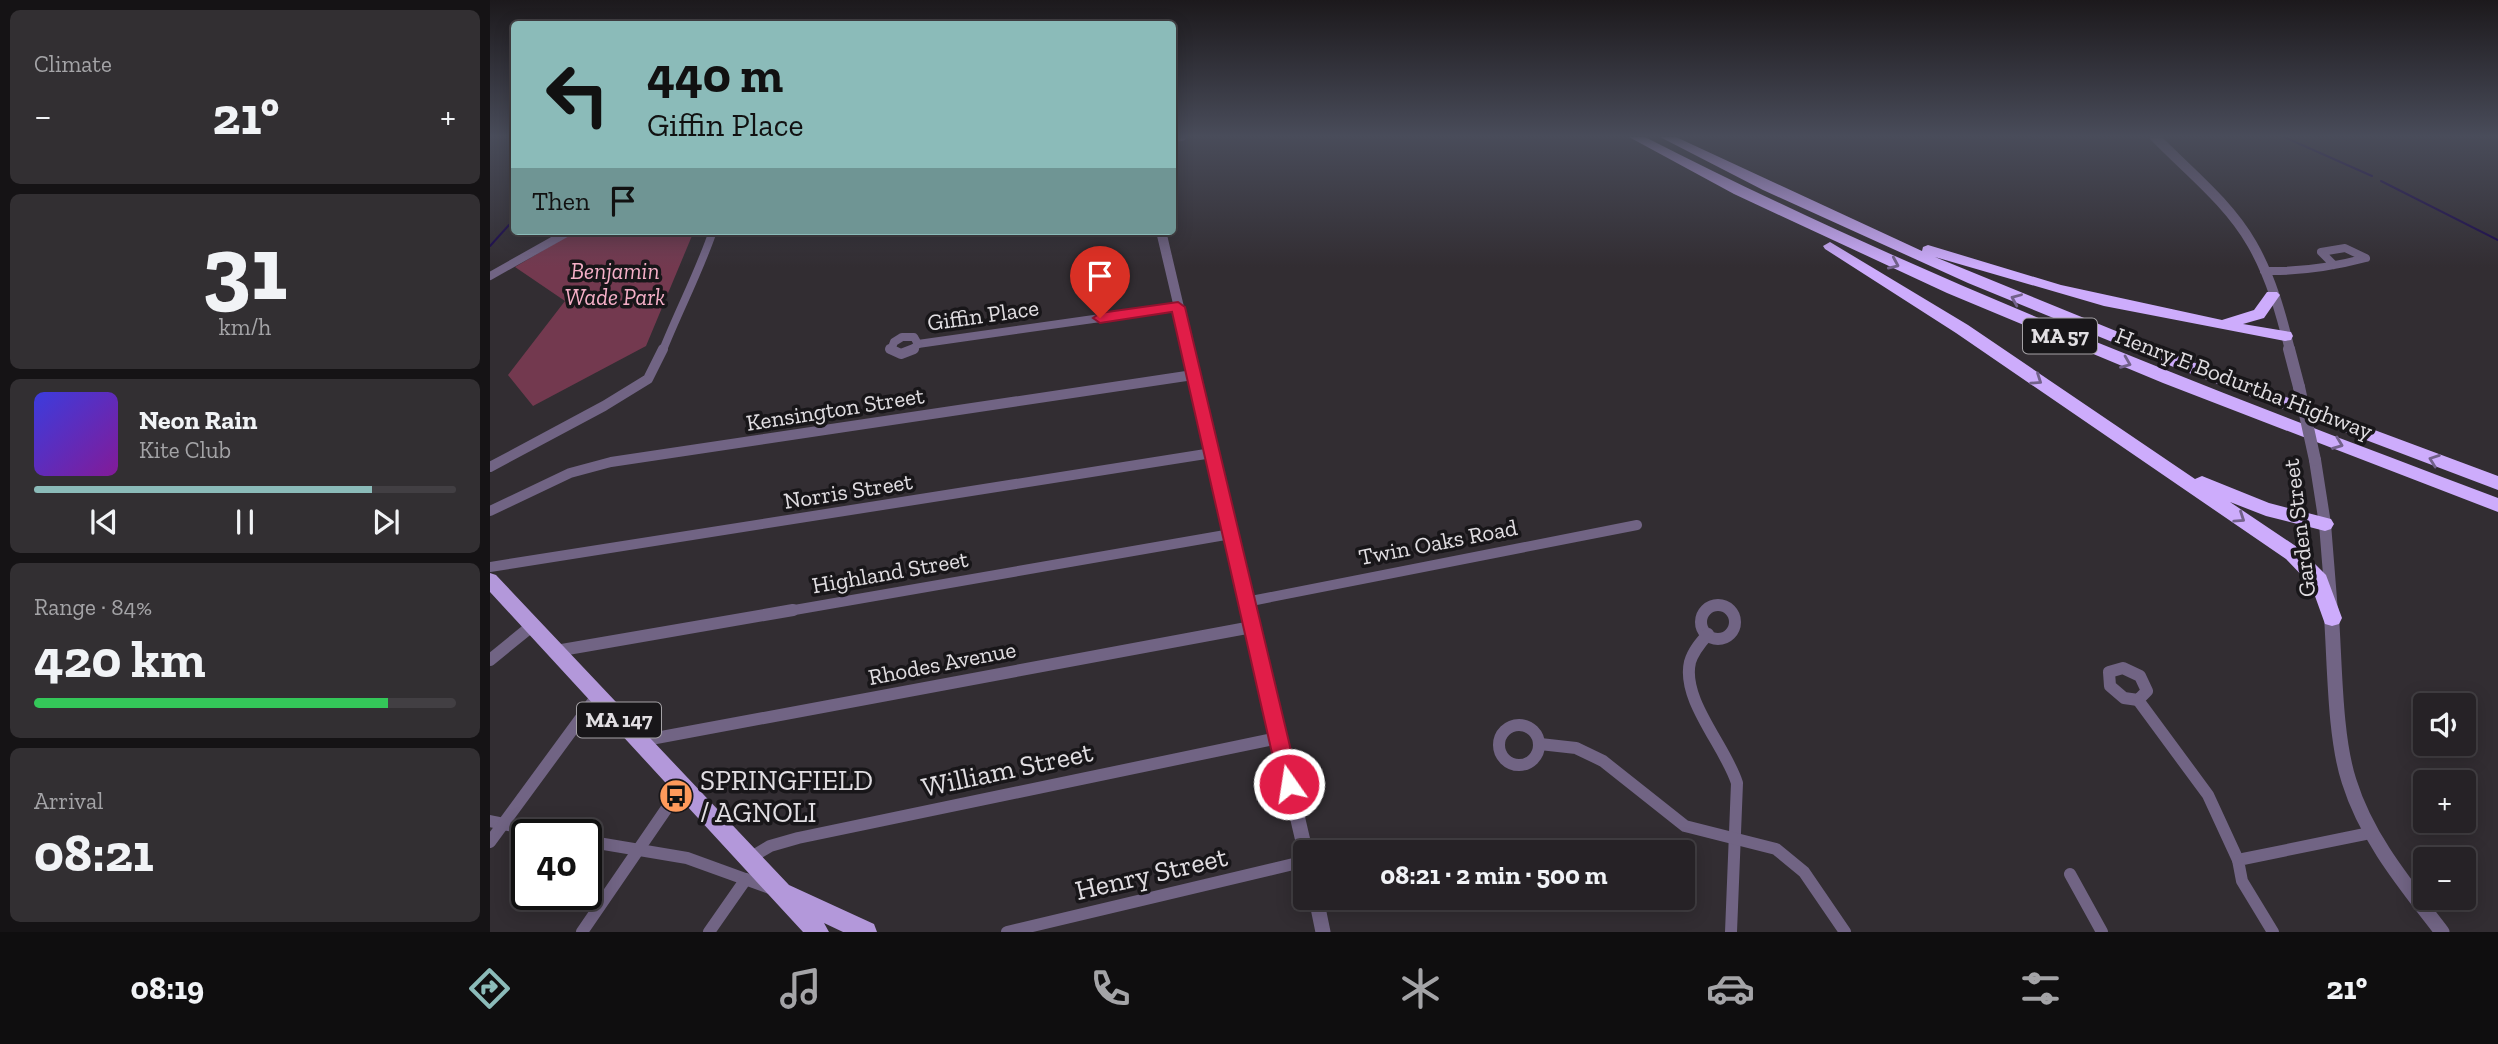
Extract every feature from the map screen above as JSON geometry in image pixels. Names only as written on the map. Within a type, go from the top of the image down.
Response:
[{"type":"highway","points":[[1717,180],[1914,298],[2301,561],[2323,589],[2332,618]]},
{"type":"highway","name":"Henry E Bodurtha Highway","points":[[1718,180],[1874,256],[2063,337],[2498,505]]},
{"type":"highway","name":"Henry E Bodurtha Highway","points":[[1755,180],[1860,232],[2052,314],[2189,369],[2498,483]]},
{"type":"highway","points":[[1760,180],[1914,245],[2068,291],[2190,320],[2285,336]]},
{"type":"highway","points":[[2190,320],[2221,323],[2244,321],[2263,312],[2273,295]]},
{"type":"highway","points":[[2123,439],[2163,463],[2218,490],[2266,509],[2325,524]]},
{"type":"main road","name":"MA 147","points":[[490,580],[682,786],[748,869],[781,891],[818,932]]},
{"type":"main road","points":[[781,891],[866,932]]},
{"type":"street","name":"Garden Street","points":[[2196,180],[2234,220],[2253,246],[2273,295],[2299,387],[2315,460],[2325,524],[2345,769],[2353,797],[2370,833],[2393,868],[2442,932]]},
{"type":"street","points":[[490,276],[563,235]]},
{"type":"street","points":[[490,467],[604,406],[648,379],[657,365],[687,289],[699,271],[712,235]]},
{"type":"street","points":[[1162,235],[1303,840]]},
{"type":"street","points":[[2264,271],[2290,273],[2334,265]]},
{"type":"street","name":"Giffin Place","points":[[918,344],[1178,307]]},
{"type":"street","name":"Kensington Street","points":[[490,511],[570,473],[611,462],[1194,375]]},
{"type":"street","name":"Norris Street","points":[[490,567],[1212,453]]},
{"type":"street","name":"Twin Oaks Road","points":[[1247,602],[1637,525]]},
{"type":"street","name":"Highland Street","points":[[556,651],[1231,534]]},
{"type":"street","points":[[490,660],[533,625]]},
{"type":"street","name":"Rhodes Avenue","points":[[639,741],[1252,626]]},
{"type":"street","points":[[1708,634],[1690,661],[1690,682],[1735,776],[1738,796],[1731,932]]},
{"type":"street","points":[[490,842],[496,822],[597,696]]},
{"type":"street","points":[[2138,700],[2208,792],[2226,826],[2242,881],[2273,932]]},
{"type":"street","name":"William Street","points":[[748,869],[770,846],[798,838],[1278,738]]},
{"type":"street","points":[[1540,744],[1566,745],[1588,751],[1680,823],[1701,832],[1769,846],[1793,861],[1813,884],[1845,932]]},
{"type":"street","points":[[582,932],[682,786]]},
{"type":"street","points":[[2238,860],[2370,833]]},
{"type":"street","points":[[602,843],[748,869],[709,932]]},
{"type":"street","name":"Henry Street","points":[[1007,932],[1293,864]]},
{"type":"street","points":[[2070,874],[2102,932]]},
{"type":"street","points":[[1318,910],[1323,932]]},
{"type":"green space","name":"Benjamin Wade Park","points":[[569,235],[692,235],[646,346],[533,406],[508,375],[565,301],[515,267]]},
{"type":"waterway","points":[[2381,181],[2498,240]]},
{"type":"waterway","points":[[490,246],[509,225]]},
{"type":"place","name":"SPRINGFIELD / AGNOLI","points":[[676,796]]},
{"type":"route","points":[[1100,318],[1178,307],[1289,784]]}]
